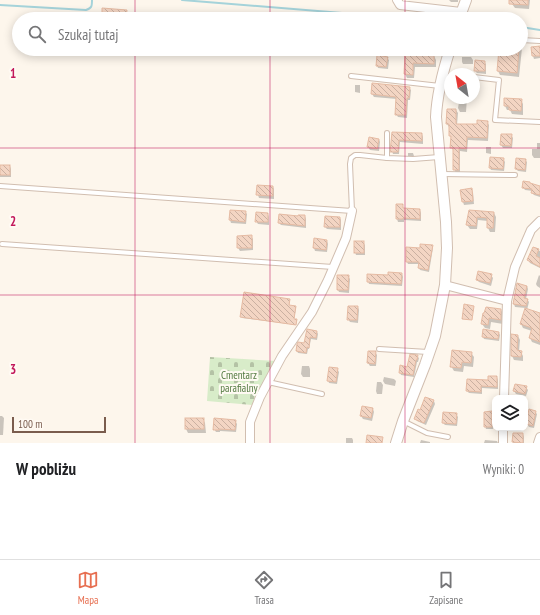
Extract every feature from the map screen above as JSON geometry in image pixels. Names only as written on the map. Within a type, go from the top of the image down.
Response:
[{"type":"street","points":[[397,0],[400,5],[442,12]]},
{"type":"street","points":[[461,12],[466,0]]},
{"type":"street","points":[[447,68],[449,56]]},
{"type":"street","points":[[396,443],[402,421],[435,336],[445,286],[447,248],[446,222],[436,117],[440,86],[444,79]]},
{"type":"street","points":[[250,443],[250,422],[260,397],[282,356],[312,312],[328,280],[346,238],[352,212]]},
{"type":"street","points":[[504,395],[507,301],[515,267],[531,230],[540,221]]},
{"type":"street","points":[[445,286],[507,301]]},
{"type":"street","points":[[503,431],[503,443]]},
{"type":"street","points":[[538,443],[540,437]]},
{"type":"lane","points":[[528,40],[540,41]]},
{"type":"lane","points":[[351,76],[440,86]]},
{"type":"lane","points":[[480,78],[499,80],[495,120],[540,122]]},
{"type":"lane","points":[[387,133],[387,158]]},
{"type":"lane","points":[[0,186],[352,212],[350,169],[351,158],[355,155],[414,159],[440,157]]},
{"type":"lane","points":[[441,174],[515,175]]},
{"type":"lane","points":[[2,244],[334,267]]},
{"type":"lane","points":[[379,349],[430,352]]},
{"type":"lane","points":[[268,382],[322,394]]},
{"type":"lane","points":[[402,421],[427,433],[448,437]]},
{"type":"green space","name":"Cmentarz parafialny","points":[[210,357],[277,361],[252,405],[207,401]]},
{"type":"building","points":[[509,0],[528,0],[528,5],[509,4]]},
{"type":"building","points":[[102,8],[127,10],[127,12],[102,12]]},
{"type":"building","points":[[540,46],[540,56],[532,56],[531,47]]},
{"type":"building","points":[[377,56],[388,57],[386,67],[376,66]]},
{"type":"building","points":[[405,56],[434,56],[434,64],[413,63],[413,75],[404,74]]},
{"type":"building","points":[[498,56],[518,56],[517,73],[497,71]]},
{"type":"building","points":[[475,60],[485,61],[485,71],[480,71],[480,68],[474,68]]},
{"type":"building","points":[[372,83],[410,87],[409,98],[407,98],[406,115],[395,115],[396,97],[371,94]]},
{"type":"building","points":[[504,98],[522,99],[521,111],[509,110],[509,106],[504,106]]},
{"type":"building","points":[[447,109],[456,109],[456,124],[477,124],[477,120],[488,121],[487,138],[467,137],[466,149],[459,148],[459,170],[453,170],[453,148],[450,148],[451,136],[449,136],[449,124],[446,124]]},
{"type":"building","points":[[392,132],[422,133],[422,141],[399,140],[398,152],[390,152]]},
{"type":"building","points":[[501,134],[512,134],[511,146],[500,145]]},
{"type":"building","points":[[369,137],[379,139],[377,149],[367,147]]},
{"type":"building","points":[[490,157],[504,158],[503,169],[489,168]]},
{"type":"building","points":[[516,158],[526,159],[525,170],[515,169]]},
{"type":"building","points":[[0,165],[10,165],[10,175],[0,175]]},
{"type":"building","points":[[523,181],[540,186],[540,195],[531,193],[532,189],[522,188]]},
{"type":"building","points":[[257,185],[273,186],[273,196],[256,195]]},
{"type":"building","points":[[472,188],[473,201],[462,202],[460,190]]},
{"type":"building","points":[[396,204],[403,204],[403,208],[420,209],[420,219],[396,219]]},
{"type":"building","points":[[230,210],[246,211],[245,222],[229,220]]},
{"type":"building","points":[[469,210],[494,212],[493,228],[487,228],[487,218],[477,217],[476,226],[466,225]]},
{"type":"building","points":[[256,212],[268,213],[268,222],[255,222]]},
{"type":"building","points":[[279,214],[298,216],[305,215],[305,226],[278,223]]},
{"type":"building","points":[[325,216],[340,217],[340,227],[324,227]]},
{"type":"building","points":[[252,235],[252,248],[237,248],[237,236]]},
{"type":"building","points":[[314,238],[327,240],[326,250],[313,248]]},
{"type":"building","points":[[354,241],[364,241],[364,253],[354,253]]},
{"type":"building","points":[[420,244],[433,245],[428,270],[418,268],[419,262],[406,262],[406,247],[420,248]]},
{"type":"building","points":[[533,247],[539,249],[536,256],[540,258],[540,267],[527,260]]},
{"type":"building","points":[[478,271],[492,274],[490,283],[476,280]]},
{"type":"building","points":[[388,272],[402,273],[401,284],[367,282],[367,274],[388,275]]},
{"type":"building","points":[[337,275],[349,275],[348,290],[337,290]]},
{"type":"building","points":[[517,283],[527,286],[524,298],[528,299],[526,306],[513,304]]},
{"type":"building","points":[[244,292],[290,299],[289,305],[296,306],[294,319],[297,319],[296,325],[240,317]]},
{"type":"building","points":[[464,304],[474,306],[472,320],[462,319]]},
{"type":"building","points":[[348,306],[358,306],[357,320],[347,320]]},
{"type":"building","points":[[486,307],[501,309],[501,320],[489,318],[488,325],[481,324]]},
{"type":"building","points":[[525,308],[540,313],[540,342],[529,338],[532,328],[520,324]]},
{"type":"building","points":[[307,329],[317,331],[316,338],[310,337],[309,348],[307,347],[306,353],[296,351],[298,342],[304,343]]},
{"type":"building","points":[[483,329],[499,332],[498,339],[482,337]]},
{"type":"building","points":[[511,334],[518,335],[517,350],[522,351],[521,357],[511,356]]},
{"type":"building","points":[[452,350],[472,352],[471,363],[462,362],[461,368],[450,367]]},
{"type":"building","points":[[368,351],[376,351],[375,364],[367,363]]},
{"type":"building","points":[[410,354],[418,355],[413,375],[399,373],[400,365],[407,367]]},
{"type":"building","points":[[329,367],[338,368],[336,382],[327,381]]},
{"type":"building","points":[[488,376],[497,376],[497,387],[481,386],[481,392],[466,391],[467,379],[488,380]]},
{"type":"building","points":[[515,384],[527,386],[525,394],[513,391]]},
{"type":"building","points":[[425,397],[434,400],[424,423],[414,419],[418,409],[420,410]]},
{"type":"building","points":[[362,406],[373,408],[371,418],[360,416]]},
{"type":"building","points":[[529,409],[536,411],[533,426],[528,425]]},
{"type":"building","points":[[492,411],[492,427],[484,427],[484,412]]},
{"type":"building","points":[[443,412],[457,413],[456,424],[442,423]]},
{"type":"building","points":[[185,418],[204,418],[204,429],[185,429]]},
{"type":"building","points":[[214,418],[236,420],[235,430],[213,430]]},
{"type":"building","points":[[513,433],[523,433],[523,443],[512,442]]},
{"type":"building","points":[[367,435],[383,437],[382,443],[366,443]]},
{"type":"waterway","points":[[0,5],[86,10],[91,6],[92,0]]},
{"type":"waterway","points":[[182,0],[329,12]]},
{"type":"waterway","points":[[528,28],[540,30]]}]
